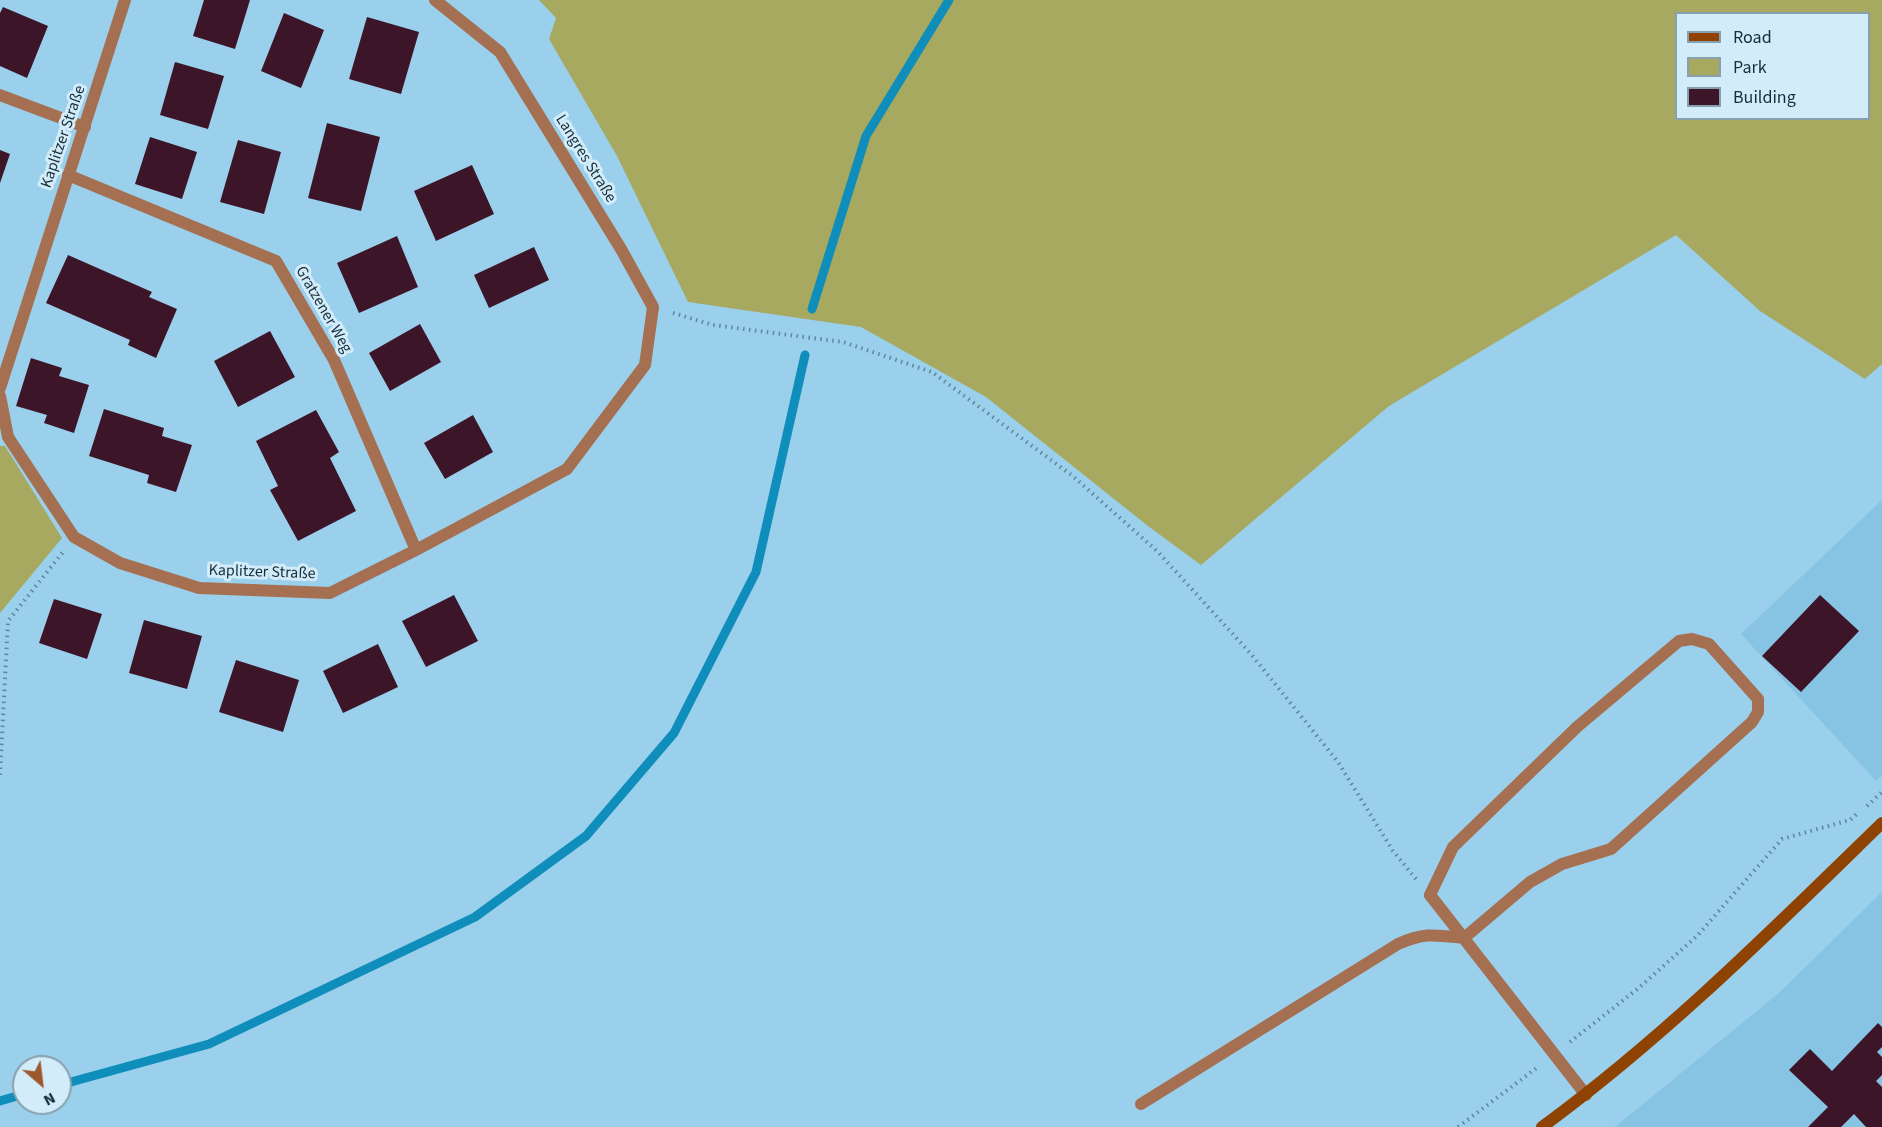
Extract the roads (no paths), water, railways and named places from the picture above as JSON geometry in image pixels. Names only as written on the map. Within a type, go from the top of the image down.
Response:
[{"type":"main road","points":[[1542,1127],[1586,1095],[1762,939],[1882,823]]},
{"type":"street","name":"Kaplitzer Straße","points":[[0,388],[125,0]]},
{"type":"street","name":"Langres Straße","points":[[435,0],[500,52],[621,249],[652,307],[645,365]]},
{"type":"street","points":[[0,95],[85,127]]},
{"type":"street","name":"Gratzener Weg","points":[[68,176],[276,261],[334,360],[416,550]]},
{"type":"street","name":"Kaplitzer Straße","points":[[0,396],[8,437],[74,537],[120,563],[200,588],[330,592],[416,550],[567,469],[645,365]]},
{"type":"street","points":[[1141,1104],[1398,944],[1416,936],[1432,934],[1464,938],[1530,882],[1562,864],[1611,849],[1752,722],[1758,712],[1758,699],[1709,644],[1692,639],[1679,641],[1577,727],[1453,847],[1430,895],[1464,938],[1555,1054],[1586,1095]]},
{"type":"waterway","points":[[812,309],[866,136],[949,0]]},
{"type":"waterway","points":[[72,1082],[209,1044],[475,917],[586,836],[674,733],[756,572],[805,355]]},
{"type":"waterway","points":[[0,1101],[12,1098]]}]
